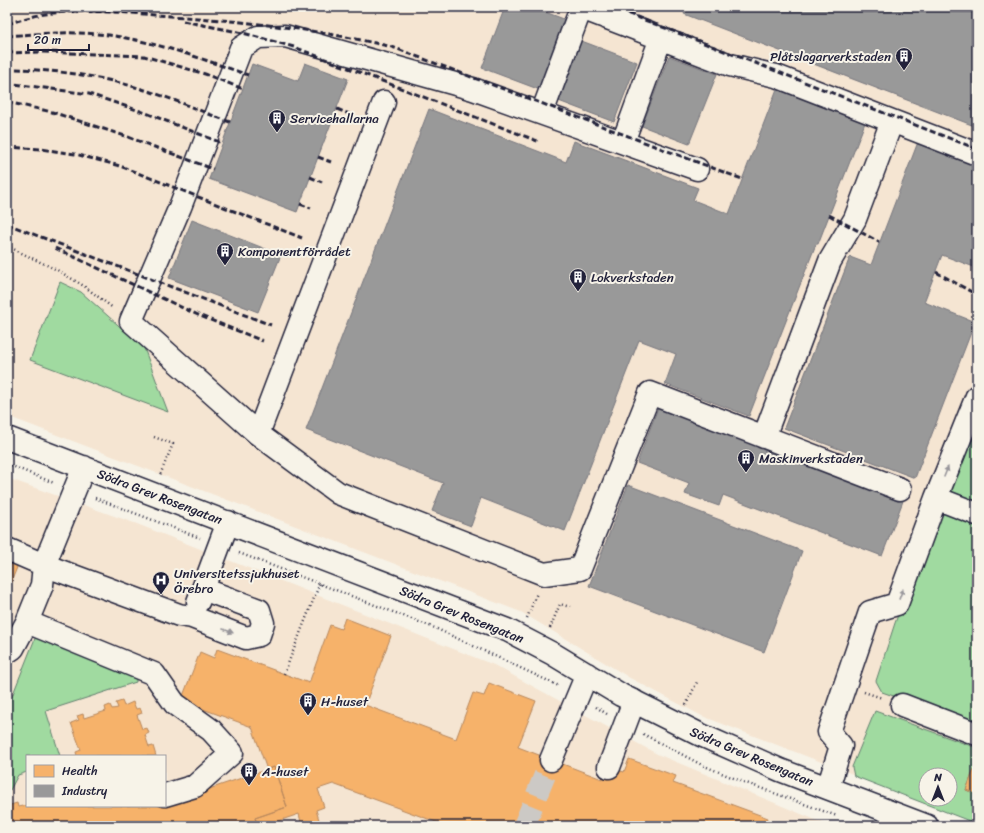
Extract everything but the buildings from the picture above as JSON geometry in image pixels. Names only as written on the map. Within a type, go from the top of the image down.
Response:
[{"type":"street","points":[[542,114],[580,7],[730,65],[776,76],[977,154]]},
{"type":"street","points":[[697,168],[473,89],[285,36],[258,37],[241,48],[180,207],[131,321],[258,434],[338,493],[544,574],[580,569],[650,393],[900,489]]},
{"type":"street","points":[[623,142],[661,38]]},
{"type":"street","points":[[258,434],[384,102]]},
{"type":"street","points":[[764,437],[830,261],[855,220],[892,121]]},
{"type":"street","points":[[828,788],[841,746],[829,732],[846,686],[870,612],[897,604],[936,498],[977,396]]},
{"type":"street","name":"Södra Grev Rosengatan","points":[[7,438],[507,630],[553,654],[634,702],[701,735],[780,770],[828,788],[880,818],[926,826]]},
{"type":"street","points":[[7,652],[12,648],[28,622],[42,585],[44,565],[84,467]]},
{"type":"street","points":[[936,498],[977,514]]},
{"type":"street","points":[[192,617],[228,522]]},
{"type":"street","points":[[7,549],[44,565],[179,615],[192,617],[246,638],[259,635],[263,623],[259,610],[202,589]]},
{"type":"street","points":[[28,622],[154,674],[175,704],[211,730],[232,753],[194,786],[166,795]]},
{"type":"street","points":[[551,760],[587,674]]},
{"type":"street","points":[[609,767],[634,702]]},
{"type":"street","points":[[902,705],[977,734]]},
{"type":"path","points":[[7,246],[57,270],[84,286],[131,321]]},
{"type":"path","points":[[154,437],[173,444],[158,479]]},
{"type":"path","points":[[7,464],[453,636],[555,684],[625,724],[702,765],[837,817]]},
{"type":"path","points":[[525,622],[544,574]]},
{"type":"path","points":[[284,674],[322,579]]},
{"type":"path","points":[[549,632],[560,604],[570,607]]},
{"type":"path","points":[[683,711],[697,682]]},
{"type":"path","points":[[846,686],[902,705]]},
{"type":"shaded area","points":[[7,7],[977,7],[977,822],[938,807],[958,807],[958,767],[918,767],[918,799],[702,716],[630,678],[521,612],[7,416]]},
{"type":"shaded area","name":"Universitetssjukhuset Örebro","points":[[7,478],[137,524],[494,665],[657,754],[830,826],[7,826]]},
{"type":"green space","points":[[60,282],[81,292],[144,348],[168,412],[30,360]]},
{"type":"green space","points":[[977,412],[977,503],[944,491]]},
{"type":"green space","points":[[939,507],[977,522],[977,725],[882,692],[876,681],[895,623]]},
{"type":"green space","points":[[36,636],[136,674],[136,682],[46,711],[60,755],[26,755],[26,772],[18,775],[10,790],[7,791],[7,709]]},
{"type":"green space","points":[[875,711],[977,748],[977,762],[966,790],[977,794],[977,824],[933,807],[958,807],[958,767],[918,767],[918,801],[854,776],[852,767]]},
{"type":"tunnel","points":[[524,826],[551,760]]},
{"type":"railway","points":[[611,7],[977,149]]},
{"type":"railway","points":[[7,24],[35,16],[58,12],[114,12],[244,22],[363,40],[392,47],[742,179]]},
{"type":"railway","points":[[183,21],[243,33],[294,47],[540,142]]},
{"type":"railway","points":[[7,36],[66,33],[111,35],[142,41],[173,50],[248,75]]},
{"type":"railway","points":[[7,53],[43,52],[144,56],[205,74],[243,89]]},
{"type":"railway","points":[[7,69],[42,70],[77,74],[128,85],[177,101],[230,122]]},
{"type":"railway","points":[[7,83],[89,94],[146,113],[222,143]]},
{"type":"railway","points":[[7,102],[52,112],[128,137],[213,169]]},
{"type":"railway","points":[[337,109],[349,114]]},
{"type":"railway","points":[[7,147],[41,149],[75,154],[120,166],[302,238]]},
{"type":"railway","points":[[318,157],[331,162]]},
{"type":"railway","points":[[310,177],[322,182]]},
{"type":"railway","points":[[300,204],[311,208]]},
{"type":"railway","points":[[829,215],[879,242]]},
{"type":"railway","points":[[7,224],[271,325]]},
{"type":"railway","points":[[55,248],[198,315],[263,341]]},
{"type":"railway","points":[[936,272],[977,295]]},
{"type":"place","name":"Plåtslagarverkstaden","points":[[904,71]]},
{"type":"place","name":"Servicehallarna","points":[[277,133]]},
{"type":"place","name":"Komponentförrådet","points":[[225,266]]},
{"type":"place","name":"Lokverkstaden","points":[[578,292]]},
{"type":"place","name":"Maskinverkstaden","points":[[746,473]]},
{"type":"place","name":"Universitetssjukhuset Örebro","points":[[161,595]]},
{"type":"place","name":"H-huset","points":[[308,716]]},
{"type":"place","name":"A-huset","points":[[249,786]]}]
